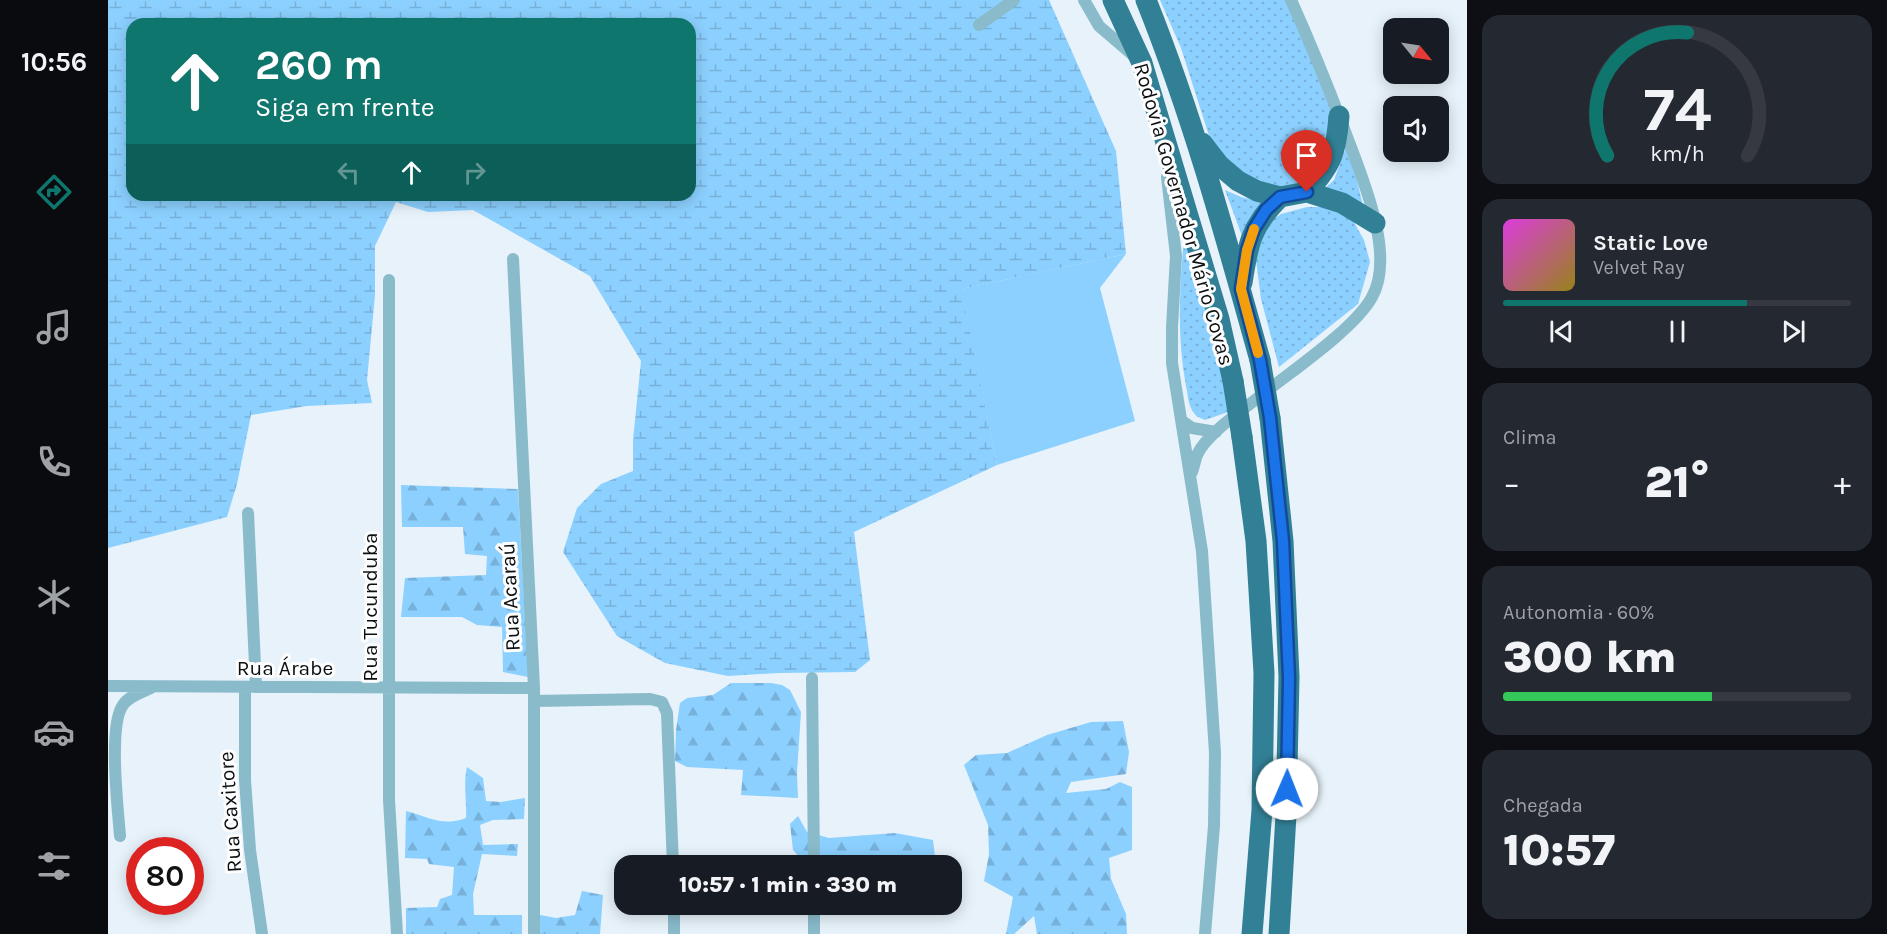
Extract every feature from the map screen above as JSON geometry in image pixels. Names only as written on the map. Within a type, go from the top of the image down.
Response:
[{"type":"highway","name":"Rodovia Governador Mário Covas","points":[[1113,0],[1142,63],[1216,309],[1233,381],[1242,437],[1256,541],[1264,673],[1262,810],[1252,934]]},
{"type":"highway","name":"Rodovia Governador Mário Covas","points":[[1146,0],[1172,65],[1196,136],[1260,360],[1270,418],[1283,541],[1289,678],[1286,815],[1279,934]]},
{"type":"highway","points":[[1307,192],[1324,173],[1333,156],[1339,116]]},
{"type":"highway","points":[[1196,136],[1220,165],[1238,181],[1257,191],[1280,197],[1307,192],[1342,203],[1375,223]]},
{"type":"highway","points":[[1241,289],[1247,250],[1254,229],[1266,210],[1280,197]]},
{"type":"street","points":[[980,25],[1014,0]]},
{"type":"street","points":[[1084,0],[1099,26],[1142,63]]},
{"type":"street","points":[[1191,476],[1197,455],[1216,432],[1341,331],[1364,309],[1372,297],[1380,272],[1380,252],[1375,223],[1364,183],[1321,69],[1291,0]]},
{"type":"street","points":[[1159,120],[1172,205],[1176,256],[1172,363],[1202,551],[1215,753],[1214,826],[1205,934]]},
{"type":"street","name":"Rua Acaraú","points":[[513,259],[534,688],[534,934]]},
{"type":"street","name":"Rua Tucunduba","points":[[389,280],[389,800],[397,934]]},
{"type":"street","points":[[1182,421],[1192,428],[1216,432]]},
{"type":"street","name":"Rua Caxitore","points":[[248,513],[251,687],[245,780],[250,850],[262,934]]},
{"type":"street","points":[[812,678],[814,855]]},
{"type":"street","points":[[108,733],[111,723],[128,700],[158,685]]},
{"type":"street","name":"Rua Árabe","points":[[108,686],[534,688]]},
{"type":"street","points":[[534,701],[650,699],[662,702],[667,713],[673,855]]},
{"type":"street","points":[[119,713],[116,734],[116,766],[120,836]]},
{"type":"street","points":[[674,915],[674,934]]},
{"type":"street","points":[[814,915],[814,934]]},
{"type":"green space","points":[[108,0],[1049,0],[1116,151],[1126,254],[962,289],[997,465],[854,532],[870,660],[855,672],[728,676],[665,663],[617,636],[563,552],[577,508],[601,484],[633,471],[633,440],[641,361],[590,276],[473,210],[428,212],[396,202],[375,246],[375,295],[367,380],[372,403],[307,406],[251,415],[237,484],[227,517],[108,548]]},
{"type":"green space","points":[[1160,0],[1293,0],[1336,122],[1313,175],[1293,186],[1269,188],[1233,171],[1211,142],[1181,48]]},
{"type":"green space","points":[[1348,142],[1363,206],[1321,192],[1334,180]]},
{"type":"green space","points":[[1225,190],[1261,202],[1242,236]]},
{"type":"green space","points":[[1307,207],[1332,207],[1352,219],[1364,240],[1370,262],[1358,304],[1279,367],[1261,299],[1255,252],[1265,225],[1281,214]]},
{"type":"green space","points":[[1185,227],[1210,312],[1231,411],[1205,420],[1196,416],[1190,407],[1183,366],[1180,306]]},
{"type":"green space","points":[[1126,254],[1100,288],[1135,421],[997,465],[961,289]]},
{"type":"green space","points":[[401,485],[518,489],[528,677],[503,672],[502,627],[477,625],[462,617],[401,617],[405,578],[486,575],[487,556],[465,554],[463,527],[402,527]]},
{"type":"green space","points":[[731,683],[771,683],[782,685],[790,690],[801,712],[797,773],[798,798],[741,795],[743,770],[687,767],[675,761],[680,703],[687,698],[713,695]]},
{"type":"green space","points":[[1123,721],[1129,752],[1126,774],[1071,782],[1066,793],[1106,789],[1120,782],[1132,787],[1132,850],[1109,858],[1111,879],[1126,914],[1127,934],[1037,934],[1034,916],[1014,934],[1006,934],[1013,897],[984,881],[989,854],[988,825],[964,765],[976,755],[1007,753],[1047,735],[1091,722]]},
{"type":"green space","points":[[467,767],[483,778],[486,801],[501,802],[525,798],[524,819],[493,820],[480,825],[483,845],[518,844],[517,856],[482,854],[473,894],[474,915],[522,915],[522,934],[406,934],[406,908],[437,907],[440,899],[452,895],[454,867],[429,864],[427,859],[405,858],[406,811],[449,822],[466,818]]},
{"type":"green space","points":[[798,816],[807,832],[829,838],[895,833],[933,840],[935,855],[797,855],[793,850],[790,824]]},
{"type":"green space","points":[[582,891],[603,895],[600,934],[534,934],[540,915],[556,918],[575,915]]},
{"type":"slow traffic","points":[[1254,229],[1247,250],[1241,289],[1258,353]]},
{"type":"route","points":[[1287,789],[1289,678],[1283,541],[1270,418],[1260,360],[1241,289],[1247,250],[1254,229],[1266,210],[1280,197],[1307,192]]}]
